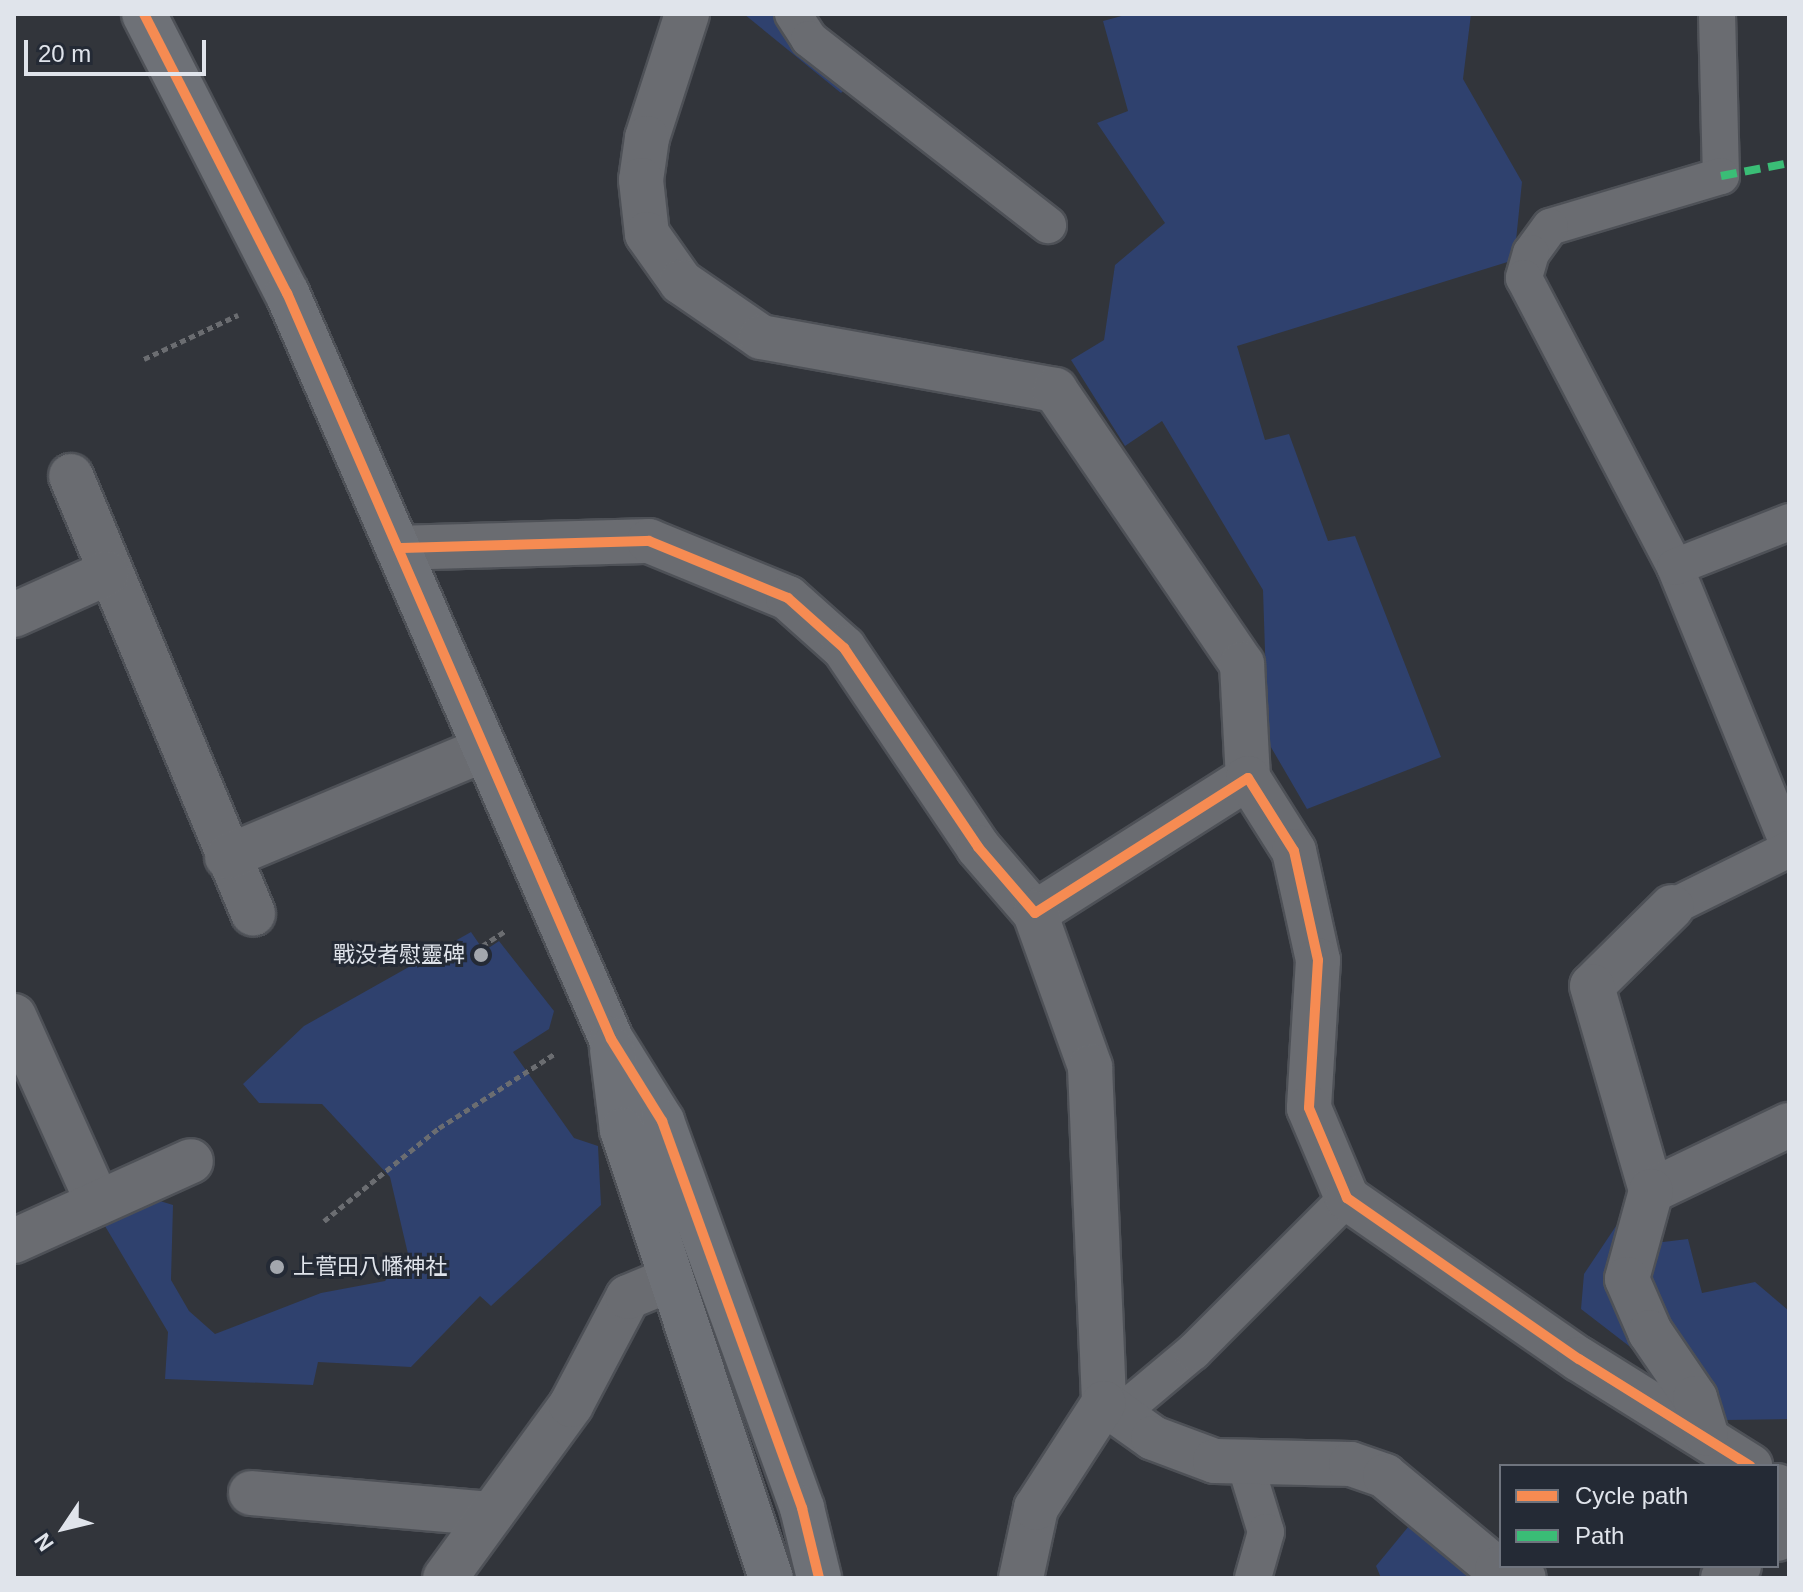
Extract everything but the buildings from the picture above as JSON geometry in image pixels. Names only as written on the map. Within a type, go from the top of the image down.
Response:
[{"type":"street","points":[[144,14],[287,293],[398,548],[481,751],[611,1039],[662,1121],[802,1508],[819,1578]]},
{"type":"street","points":[[687,14],[647,138],[641,180],[647,234],[681,282],[761,337],[1055,390],[1242,664],[1248,778],[1294,851],[1318,960],[1309,1108],[1347,1198],[1579,1359],[1706,1433],[1747,1464]]},
{"type":"street","points":[[71,476],[107,573],[253,914]]},
{"type":"street","points":[[398,548],[649,541],[788,598],[844,648],[978,847],[1035,913],[1090,1067],[1111,1408],[1036,1508],[1021,1578]]},
{"type":"street","points":[[14,615],[107,573]]},
{"type":"street","points":[[227,857],[481,751]]},
{"type":"street","points":[[1035,913],[1248,778]]},
{"type":"street","points":[[1672,907],[1592,986],[1651,1191],[1627,1279],[1650,1332],[1695,1398],[1706,1433]]},
{"type":"street","points":[[14,1016],[97,1201]]},
{"type":"street","points":[[611,1039],[622,1130],[669,1280],[771,1578]]},
{"type":"street","points":[[1651,1191],[1789,1125]]},
{"type":"street","points":[[14,1241],[191,1161]]},
{"type":"street","points":[[445,1578],[571,1405],[628,1297],[669,1280]]},
{"type":"street","points":[[1111,1408],[1153,1438],[1215,1461],[1351,1464],[1385,1476],[1507,1575]]},
{"type":"street","points":[[251,1493],[491,1514]]},
{"type":"lane","points":[[793,14],[809,39],[1048,225]]},
{"type":"lane","points":[[1672,907],[1789,848],[1675,567],[1524,278],[1531,253],[1550,227],[1721,176],[1717,14]]},
{"type":"lane","points":[[1675,567],[1789,522]]},
{"type":"lane","points":[[1111,1408],[1193,1352],[1347,1198]]},
{"type":"lane","points":[[1244,1460],[1266,1532],[1253,1578]]},
{"type":"path","points":[[144,359],[204,331]]},
{"type":"path","points":[[482,946],[518,924]]},
{"type":"path","points":[[324,1221],[439,1128],[567,1045]]},
{"type":"shaded area","points":[[744,14],[781,14],[850,84],[841,93]]},
{"type":"shaded area","points":[[1129,14],[1471,14],[1463,79],[1522,182],[1514,260],[1237,346],[1265,440],[1289,434],[1328,541],[1355,536],[1441,757],[1307,809],[1268,742],[1263,590],[1162,421],[1125,446],[1071,360],[1104,340],[1115,265],[1165,223],[1097,123],[1128,111],[1103,21]]},
{"type":"shaded area","points":[[471,932],[484,951],[499,941],[554,1011],[549,1029],[513,1052],[574,1138],[598,1146],[601,1205],[491,1306],[480,1296],[411,1367],[318,1362],[313,1385],[165,1379],[168,1332],[105,1226],[160,1201],[173,1205],[171,1280],[189,1311],[215,1334],[321,1293],[385,1281],[408,1254],[390,1177],[322,1104],[259,1103],[243,1084],[304,1026]]},
{"type":"shaded area","points":[[1624,1214],[1663,1242],[1688,1239],[1702,1293],[1755,1282],[1789,1311],[1789,1419],[1725,1420],[1581,1309],[1584,1274]]},
{"type":"shaded area","points":[[1413,1521],[1478,1578],[1381,1578],[1376,1566]]},
{"type":"marked path","points":[[1721,176],[1789,163]]},
{"type":"cycle path","points":[[144,14],[287,293],[611,1039],[662,1121],[802,1508],[819,1578]]},
{"type":"cycle path","points":[[398,548],[649,541],[788,598],[844,648],[978,847],[1035,913],[1248,778],[1294,851],[1318,960],[1309,1108],[1347,1198],[1579,1359],[1747,1464]]},
{"type":"place","name":"戰没者慰靈碑","points":[[481,955]]},
{"type":"place","name":"上菅田八幡神社","points":[[277,1267]]}]
